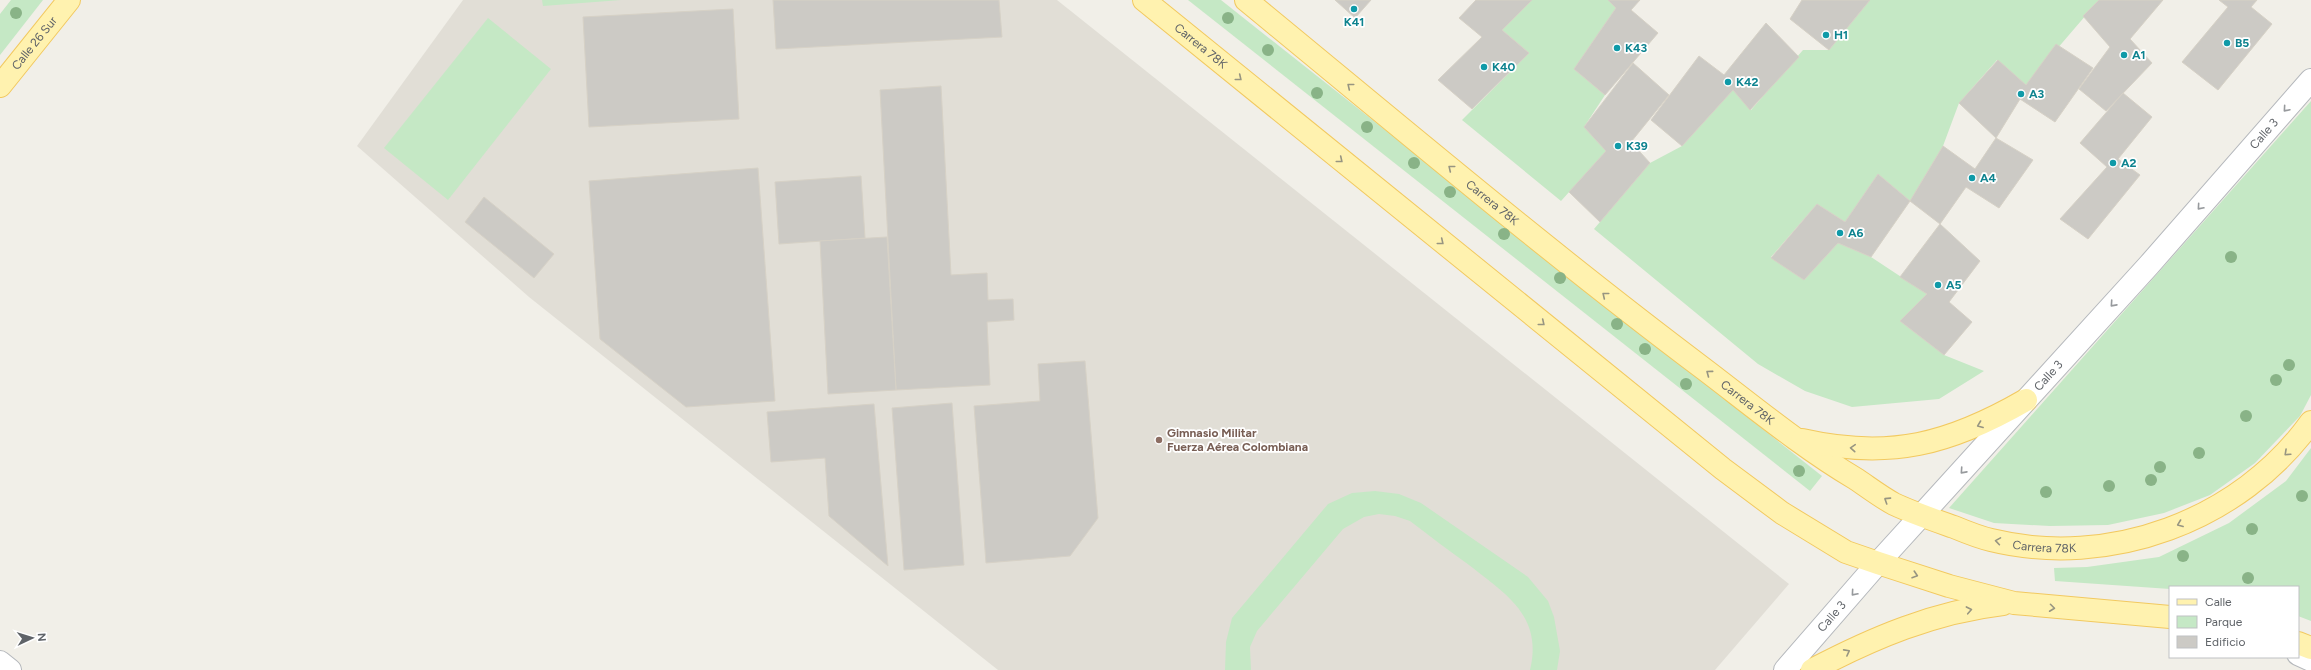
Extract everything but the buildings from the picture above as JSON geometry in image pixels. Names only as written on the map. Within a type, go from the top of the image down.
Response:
[{"type":"main road","name":"Calle 26 Sur","points":[[0,86],[69,0]]},
{"type":"main road","name":"Carrera 78K","points":[[1144,0],[1723,469],[1782,513],[1846,552],[1949,586],[2014,603],[2169,617]]},
{"type":"main road","name":"Carrera 78K","points":[[1246,0],[1610,299],[1796,439],[1891,502],[1923,516],[1990,540],[2040,548],[2092,548],[2147,537],[2207,514],[2256,481],[2293,447],[2311,422]]},
{"type":"main road","points":[[1796,439],[1823,445],[1859,449],[1883,450],[1915,445],[1950,436],[1989,421],[2026,400]]},
{"type":"main road","points":[[1812,670],[1859,645],[1910,625],[1961,611],[2014,603]]},
{"type":"main road","points":[[2299,643],[2311,648]]},
{"type":"street","name":"Calle 3","points":[[1785,670],[1878,563],[1923,516],[2149,265],[2311,80]]},
{"type":"street","points":[[2299,654],[2311,660]]},
{"type":"street","points":[[0,662],[10,670]]},
{"type":"shaded area","name":"Gimnasio Militar Fuerza Aérea Colombiana","points":[[463,0],[1057,0],[1789,584],[1715,670],[998,670],[529,297],[357,146]]},
{"type":"green space","points":[[11,0],[43,0],[0,55],[0,14]]},
{"type":"green space","points":[[542,0],[621,0],[543,6]]},
{"type":"green space","points":[[1188,0],[1221,0],[1822,476],[1810,491]]},
{"type":"green space","points":[[1532,0],[1608,0],[1616,8],[1574,69],[1605,95],[1584,127],[1606,151],[1561,201],[1462,120],[1529,53],[1502,30]]},
{"type":"green space","points":[[1870,0],[2099,0],[2026,85],[1997,60],[1959,103],[1943,146],[1910,201],[1878,174],[1845,222],[1817,204],[1771,257],[1804,280],[1838,243],[1871,257],[1927,294],[1900,321],[1944,355],[1984,371],[1939,399],[1852,407],[1805,391],[1758,364],[1594,229],[1650,163],[1682,146],[1733,90],[1751,110],[1803,50],[1829,50]]},
{"type":"green space","points":[[488,18],[551,69],[448,200],[384,148]]},
{"type":"green space","points":[[2311,101],[2311,395],[2300,416],[2255,463],[2210,495],[2164,513],[2108,525],[2050,526],[1994,523],[1949,508]]},
{"type":"green space","points":[[2311,448],[2311,621],[2299,616],[2299,586],[2169,586],[2169,589],[2055,581],[2054,568],[2087,567],[2159,557],[2229,523],[2286,481]]},
{"type":"green space","points":[[1375,491],[1399,494],[1421,503],[1528,577],[1548,601],[1554,617],[1560,651],[1557,670],[1530,670],[1533,651],[1531,635],[1526,621],[1518,608],[1496,586],[1410,521],[1395,516],[1379,514],[1364,517],[1343,529],[1257,631],[1250,647],[1251,670],[1225,670],[1226,642],[1232,618],[1328,504],[1352,493]]},
{"type":"place","name":"K41","points":[[1354,9]]},
{"type":"place","name":"H1","points":[[1826,35]]},
{"type":"place","name":"B5","points":[[2227,43]]},
{"type":"place","name":"K43","points":[[1617,48]]},
{"type":"place","name":"A1","points":[[2124,55]]},
{"type":"place","name":"K40","points":[[1484,67]]},
{"type":"place","name":"K42","points":[[1728,82]]},
{"type":"place","name":"A3","points":[[2021,94]]},
{"type":"place","name":"K39","points":[[1618,146]]},
{"type":"place","name":"A2","points":[[2113,163]]},
{"type":"place","name":"A4","points":[[1972,178]]},
{"type":"place","name":"A6","points":[[1840,233]]},
{"type":"place","name":"A5","points":[[1938,285]]},
{"type":"place","name":"Gimnasio Militar Fuerza Aérea Colombiana","points":[[1159,440]]}]
